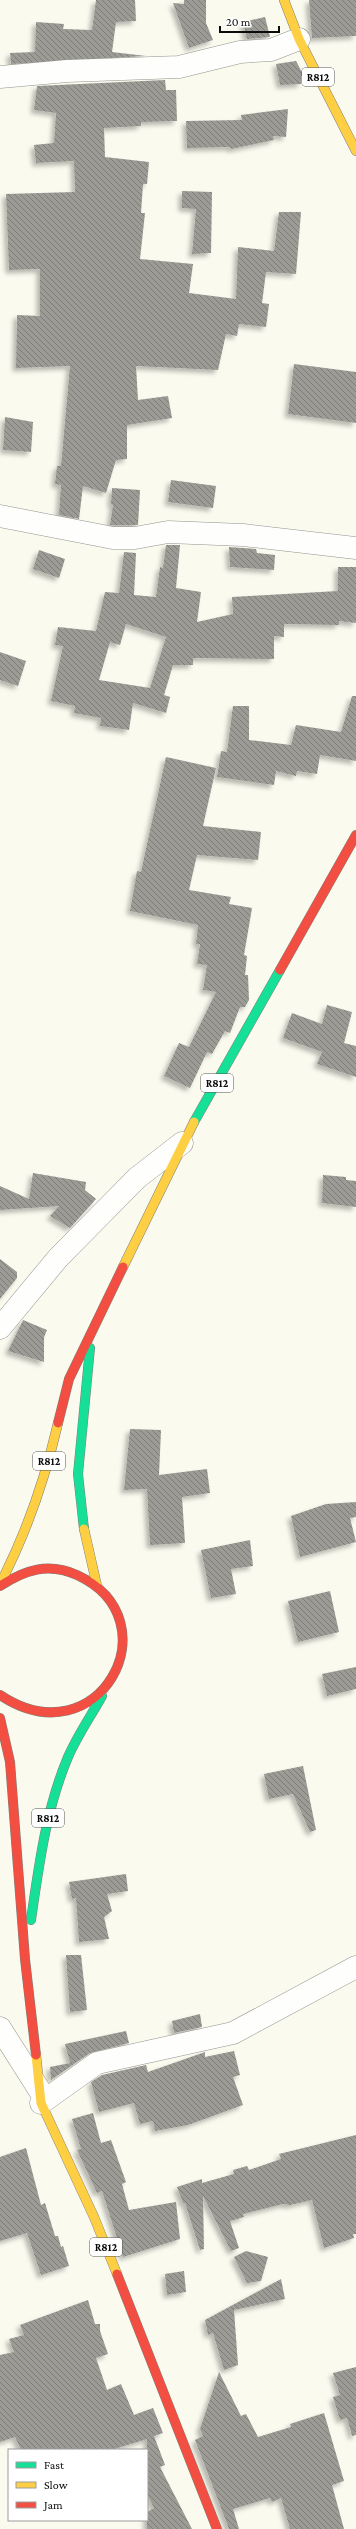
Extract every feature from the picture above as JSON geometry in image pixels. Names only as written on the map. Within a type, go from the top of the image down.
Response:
[{"type":"main road","name":"R812","points":[[284,0],[299,39],[356,151]]},
{"type":"main road","name":"R812","points":[[0,1585],[18,1549],[46,1474],[68,1379],[91,1336],[182,1143],[356,835]]},
{"type":"main road","name":"R812","points":[[91,1336],[78,1474],[85,1541],[97,1586]]},
{"type":"main road","name":"R812","points":[[0,1585],[26,1571],[57,1568],[82,1576],[97,1586],[110,1599],[122,1628],[121,1660],[68,1757],[55,1793],[44,1834],[25,1959]]},
{"type":"main road","name":"R812","points":[[0,1694],[20,1709],[51,1715],[82,1708],[106,1688]]},
{"type":"main road","name":"R812","points":[[0,1718],[10,1762],[25,1959],[40,2097],[94,2216],[217,2529]]},
{"type":"street","points":[[0,77],[67,71],[179,67],[240,52],[271,50],[299,39]]},
{"type":"street","points":[[0,516],[113,538],[135,538],[168,532],[243,535],[356,548]]},
{"type":"street","points":[[0,1328],[63,1253],[137,1178],[182,1143]]},
{"type":"street","points":[[0,2028],[40,2097],[96,2063],[233,2033],[356,1967]]},
{"type":"building","points":[[96,0],[135,0],[136,21],[116,22],[112,52],[146,56],[11,64],[10,53],[35,52],[36,22],[64,24],[63,29],[92,30]]},
{"type":"building","points":[[184,0],[206,0],[206,23],[213,40],[189,48],[173,3],[184,4]]},
{"type":"building","points":[[309,0],[356,0],[356,36],[312,38]]},
{"type":"building","points":[[265,17],[270,37],[247,39],[243,22]]},
{"type":"building","points":[[296,61],[304,76],[301,76],[301,84],[280,85],[276,64]]},
{"type":"building","points":[[165,80],[166,90],[176,90],[177,121],[141,122],[141,126],[104,128],[105,157],[149,162],[147,184],[143,184],[141,213],[145,213],[140,259],[193,264],[189,293],[236,299],[238,247],[274,251],[279,212],[301,212],[296,274],[266,272],[262,303],[269,304],[266,327],[239,324],[237,336],[226,334],[218,370],[136,366],[138,400],[168,396],[172,418],[127,425],[127,459],[116,460],[106,493],[83,486],[79,519],[59,515],[61,485],[55,484],[57,466],[61,466],[70,366],[16,368],[17,315],[40,316],[40,269],[9,270],[6,194],[75,192],[74,161],[36,163],[34,145],[54,143],[56,113],[34,110],[37,86]]},
{"type":"building","points":[[288,109],[286,137],[273,136],[274,140],[231,149],[230,147],[187,148],[186,121],[242,120],[241,115]]},
{"type":"building","points":[[182,191],[212,192],[211,253],[192,254],[196,209],[182,208]]},
{"type":"building","points":[[294,364],[356,372],[356,423],[288,414]]},
{"type":"building","points":[[5,417],[33,422],[31,452],[3,450]]},
{"type":"building","points":[[171,480],[216,486],[213,508],[168,502]]},
{"type":"building","points":[[112,488],[140,490],[138,525],[110,525],[113,505],[111,504]]},
{"type":"building","points":[[166,545],[180,545],[176,588],[201,592],[197,622],[233,614],[232,597],[338,591],[338,567],[356,567],[356,623],[339,621],[339,625],[284,624],[284,637],[274,636],[274,659],[193,658],[193,665],[173,665],[164,695],[170,697],[166,713],[133,703],[129,730],[100,726],[101,718],[74,713],[75,706],[51,701],[63,646],[55,645],[58,627],[96,631],[105,592],[119,593],[124,552],[136,553],[134,595],[156,597],[160,567],[163,568]],"holes":[[[126,624],[166,637],[150,688],[99,680],[110,642],[120,645]]]},
{"type":"building","points":[[229,547],[256,549],[257,553],[275,555],[274,570],[230,567]]},
{"type":"building","points":[[39,550],[65,559],[59,578],[33,569]]},
{"type":"building","points":[[0,652],[26,661],[18,686],[0,680]]},
{"type":"building","points":[[352,696],[356,696],[356,761],[320,755],[317,774],[297,771],[296,776],[276,771],[274,785],[217,777],[221,751],[227,752],[233,706],[249,706],[249,740],[291,745],[296,725],[341,732]]},
{"type":"building","points":[[166,757],[216,768],[203,826],[261,832],[258,860],[197,855],[189,890],[231,897],[229,904],[252,908],[244,955],[247,956],[245,975],[248,975],[249,1000],[245,1007],[240,1007],[230,1033],[225,1031],[212,1054],[207,1052],[190,1088],[164,1076],[179,1043],[189,1047],[216,992],[203,990],[207,965],[197,964],[200,944],[196,944],[198,925],[130,911],[137,871],[141,872]]},
{"type":"building","points":[[327,1005],[352,1012],[344,1043],[356,1046],[356,1077],[317,1064],[322,1052],[283,1038],[292,1013],[322,1024]]},
{"type":"building","points":[[33,1173],[86,1182],[85,1190],[96,1199],[70,1228],[50,1216],[59,1206],[0,1210],[0,1186],[29,1199]]},
{"type":"building","points":[[323,1175],[346,1177],[346,1180],[356,1181],[356,1207],[322,1203]]},
{"type":"building","points":[[0,1259],[17,1272],[17,1278],[0,1299]]},
{"type":"building","points":[[23,1320],[47,1330],[44,1337],[44,1362],[8,1351]]},
{"type":"building","points":[[130,1429],[161,1430],[159,1475],[207,1469],[210,1493],[182,1497],[185,1543],[150,1545],[147,1489],[124,1490]]},
{"type":"building","points":[[356,1502],[356,1517],[350,1518],[356,1542],[300,1557],[291,1516],[326,1504]]},
{"type":"building","points":[[250,1540],[253,1566],[231,1569],[236,1594],[211,1598],[201,1550]]},
{"type":"building","points":[[330,1591],[339,1632],[298,1642],[288,1601]]},
{"type":"building","points":[[356,1667],[356,1689],[327,1696],[322,1674]]},
{"type":"building","points":[[303,1766],[316,1830],[310,1832],[293,1794],[269,1799],[264,1774]]},
{"type":"building","points":[[126,1874],[128,1891],[107,1894],[112,1911],[104,1917],[109,1939],[79,1942],[76,1898],[72,1899],[69,1882]]},
{"type":"building","points":[[66,1955],[81,1955],[87,2010],[70,2012]]},
{"type":"building","points":[[200,2014],[202,2027],[174,2033],[172,2021]]},
{"type":"building","points":[[126,2031],[129,2043],[90,2053],[51,2080],[50,2067],[70,2063],[65,2044]]},
{"type":"building","points":[[234,2051],[240,2075],[233,2077],[243,2105],[188,2125],[155,2131],[153,2121],[140,2124],[134,2103],[99,2112],[91,2082],[102,2075],[146,2065],[148,2072],[205,2052],[205,2057]]},
{"type":"building","points":[[93,2113],[101,2143],[111,2140],[126,2182],[122,2184],[129,2210],[176,2202],[180,2239],[123,2257],[102,2191],[97,2193],[77,2150],[81,2149],[72,2119]]},
{"type":"building","points":[[356,2135],[356,2234],[353,2234],[354,2238],[324,2248],[312,2200],[290,2205],[283,2204],[243,2214],[244,2217],[230,2221],[239,2248],[231,2251],[203,2196],[204,2249],[200,2250],[185,2203],[183,2203],[177,2187],[202,2179],[202,2183],[234,2174],[233,2170],[247,2166],[249,2170],[281,2159],[279,2154]]},
{"type":"building","points":[[26,2148],[41,2205],[45,2203],[55,2236],[58,2236],[61,2247],[63,2246],[69,2266],[41,2275],[27,2233],[0,2241],[0,2157]]},
{"type":"building","points":[[246,2251],[268,2257],[261,2281],[247,2283],[234,2257]]},
{"type":"building","points":[[184,2271],[186,2292],[167,2295],[165,2274]]},
{"type":"building","points":[[281,2279],[285,2299],[234,2310],[238,2365],[224,2370],[213,2333],[208,2335],[205,2320]]},
{"type":"building","points":[[88,2300],[95,2324],[100,2324],[100,2331],[108,2354],[96,2358],[107,2390],[121,2384],[134,2415],[153,2408],[163,2433],[154,2436],[165,2465],[160,2467],[192,2529],[147,2529],[148,2511],[154,2508],[148,2496],[147,2439],[114,2449],[21,2449],[15,2437],[0,2442],[0,2355],[14,2352],[9,2339],[24,2335],[20,2325]]},
{"type":"building","points":[[356,2367],[356,2435],[352,2436],[347,2418],[340,2420],[333,2397],[340,2395],[333,2373]]},
{"type":"building","points":[[219,2372],[241,2416],[246,2414],[258,2437],[291,2427],[290,2424],[324,2413],[344,2481],[332,2485],[344,2529],[290,2529],[281,2498],[272,2502],[270,2498],[233,2509],[239,2529],[229,2529],[195,2440],[203,2436],[200,2429]]},
{"type":"traffic: fast","points":[[194,1122],[280,970]]},
{"type":"traffic: fast","points":[[84,1529],[78,1474],[90,1348]]},
{"type":"traffic: fast","points":[[31,1920],[44,1837],[60,1777],[72,1749],[102,1696]]},
{"type":"traffic: slow","points":[[284,0],[299,39],[356,151]]},
{"type":"traffic: slow","points":[[123,1267],[194,1122]]},
{"type":"traffic: slow","points":[[0,1584],[27,1525],[41,1485],[58,1423]]},
{"type":"traffic: slow","points":[[84,1529],[97,1586]]},
{"type":"traffic: slow","points":[[36,2055],[41,2103],[94,2217],[117,2274]]},
{"type":"traffic: jam","points":[[280,970],[356,835]]},
{"type":"traffic: jam","points":[[58,1423],[69,1379],[123,1267]]},
{"type":"traffic: jam","points":[[0,1586],[18,1576],[37,1570],[56,1569],[77,1575],[106,1596],[120,1622],[122,1650],[112,1677],[94,1698],[68,1710],[36,1711],[0,1695]]},
{"type":"traffic: jam","points":[[0,1718],[10,1762],[25,1959],[36,2055]]},
{"type":"traffic: jam","points":[[117,2274],[217,2529]]}]
